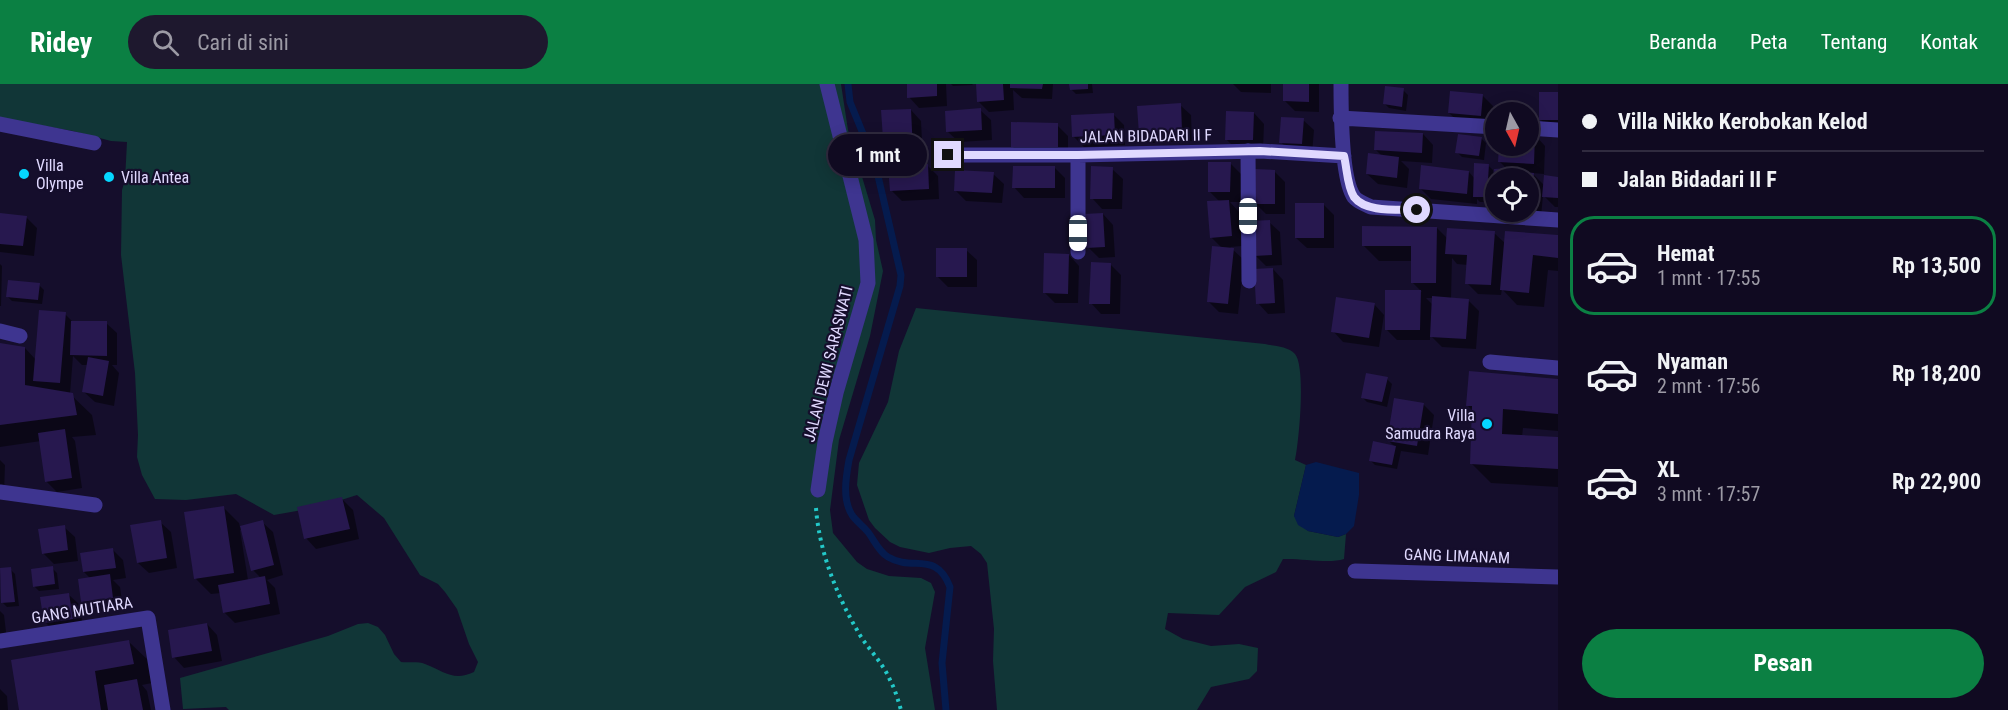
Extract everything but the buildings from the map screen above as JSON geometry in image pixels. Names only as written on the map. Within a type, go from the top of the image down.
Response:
[{"type":"street","name":"JALAN DEWI SARASWATI","points":[[818,490],[825,442],[868,283],[866,240],[827,84]]},
{"type":"street","points":[[1341,84],[1340,118],[1344,156],[1355,197],[1371,207],[1558,220]]},
{"type":"street","points":[[1340,118],[1485,126]]},
{"type":"street","points":[[0,123],[94,143]]},
{"type":"street","points":[[1539,129],[1558,130]]},
{"type":"street","points":[[1248,151],[1249,282]]},
{"type":"street","name":"JALAN BIDADARI II F","points":[[948,155],[1248,151],[1344,156]]},
{"type":"street","points":[[1078,155],[1078,252]]},
{"type":"street","points":[[0,331],[20,336]]},
{"type":"street","points":[[1490,363],[1558,368]]},
{"type":"street","points":[[0,492],[95,505]]},
{"type":"street","name":"GANG LIMANAM","points":[[1355,571],[1558,577]]},
{"type":"street","name":"GANG MUTIARA","points":[[0,642],[148,618],[163,710]]},
{"type":"path","points":[[818,490],[816,503],[819,531],[830,569],[844,606],[858,632],[890,679],[901,710]]},
{"type":"green space","points":[[0,84],[841,84],[848,130],[875,220],[876,240],[883,271],[870,336],[839,440],[830,510],[833,533],[857,562],[867,569],[889,576],[921,578],[931,583],[935,592],[925,648],[935,710],[229,710],[226,707],[183,709],[180,678],[328,636],[358,624],[368,623],[378,627],[401,662],[422,663],[454,676],[460,676],[474,672],[478,662],[457,609],[445,592],[438,584],[420,575],[384,518],[357,495],[319,507],[274,515],[236,494],[186,500],[155,499],[142,475],[137,457],[135,373],[121,255],[122,190],[125,180],[127,142],[111,141],[73,131],[0,118]]},
{"type":"green space","points":[[916,308],[1265,344],[1285,348],[1295,354],[1301,389],[1295,460],[1306,465],[1294,516],[1308,531],[1338,537],[1346,534],[1344,559],[1331,561],[1283,559],[1276,572],[1245,587],[1219,615],[1168,613],[1165,629],[1183,639],[1211,646],[1239,644],[1258,648],[1257,671],[1249,679],[1211,687],[1197,710],[997,710],[993,661],[994,629],[987,563],[971,546],[929,553],[900,547],[890,542],[869,520],[857,485],[859,463],[888,402],[899,351]]},
{"type":"water","points":[[1316,462],[1359,473],[1359,495],[1354,526],[1346,534],[1338,537],[1308,531],[1298,525],[1294,516],[1306,465]]},
{"type":"waterway","points":[[848,84],[850,102],[875,163],[901,275],[900,286],[849,460],[847,502],[852,515],[885,555],[906,563],[931,565],[938,569],[950,587],[942,663],[946,710]]},
{"type":"place","name":"Villa Olympe","points":[[24,174]]},
{"type":"place","name":"Villa Antea","points":[[109,177]]},
{"type":"place","name":"Villa Samudra Raya","points":[[1487,424]]},
{"type":"route","points":[[948,155],[1260,151],[1344,156],[1351,189],[1360,202],[1371,207],[1417,210]]}]
